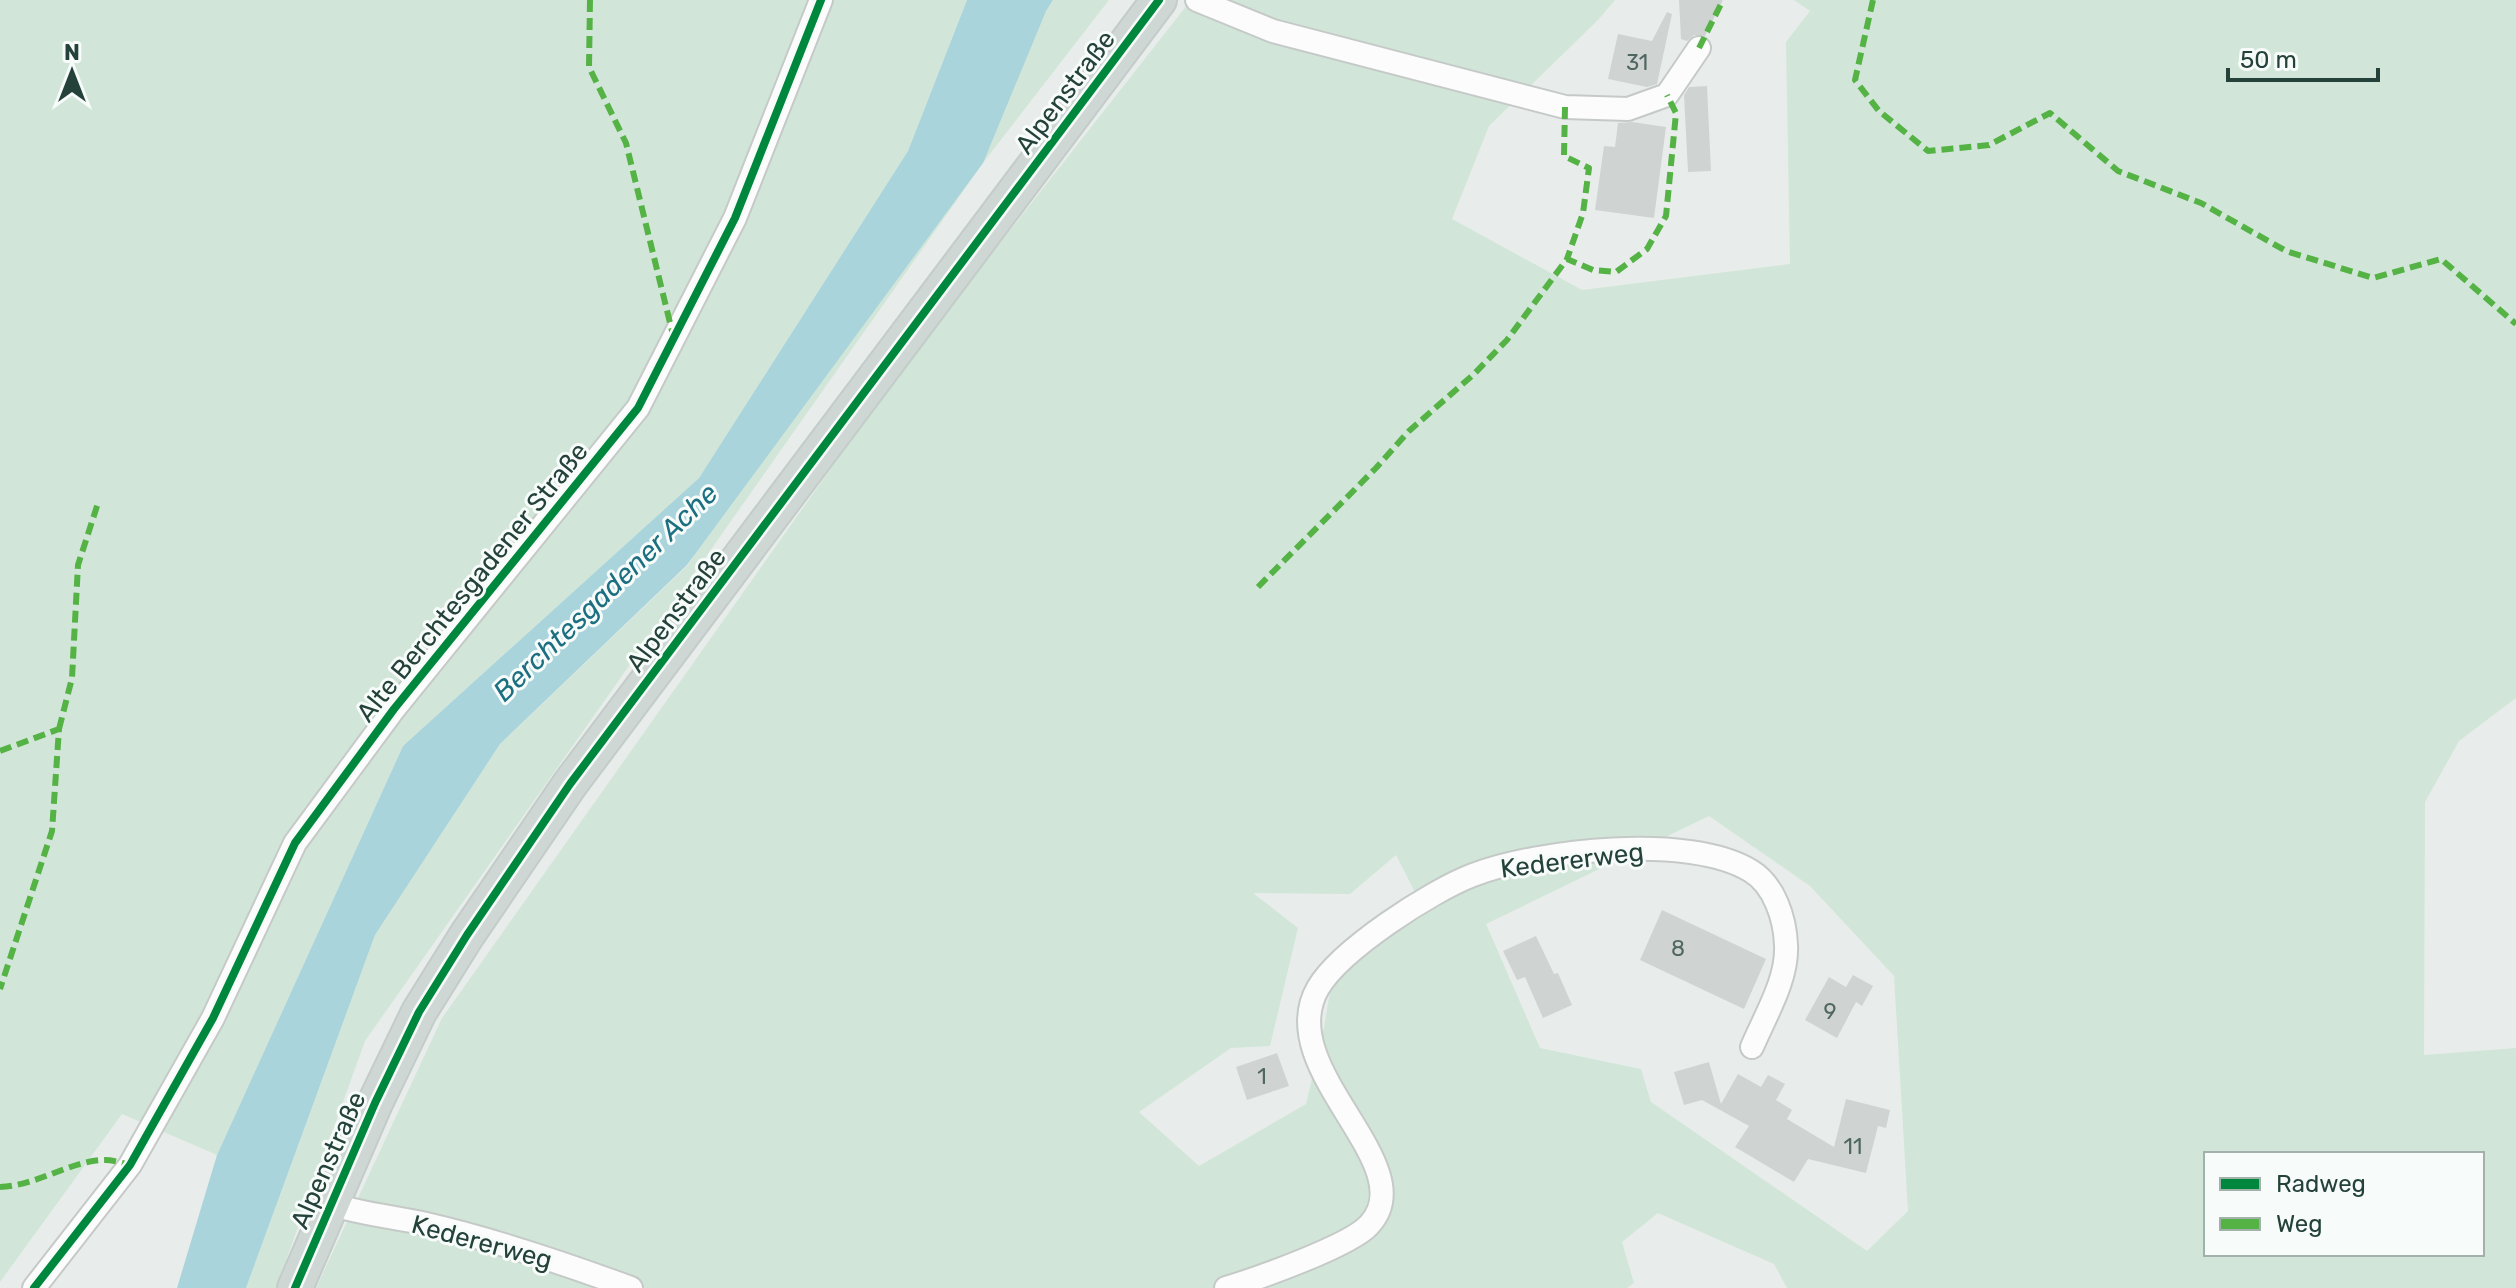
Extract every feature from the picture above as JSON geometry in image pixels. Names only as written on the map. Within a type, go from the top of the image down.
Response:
[{"type":"main road","name":"Alpenstraße","points":[[295,1288],[375,1103],[419,1012],[467,935],[570,784],[1159,0]]},
{"type":"street","name":"Alte Berchtesgadener Straße","points":[[34,1288],[130,1165],[213,1018],[295,843],[394,709],[638,408],[735,218],[821,0]]},
{"type":"street","points":[[1197,0],[1273,31],[1565,107],[1628,109],[1667,95],[1699,48]]},
{"type":"street","name":"Kedererweg","points":[[1226,1288],[1340,1244],[1368,1226],[1380,1209],[1384,1189],[1375,1163],[1328,1084],[1311,1046],[1307,1016],[1318,987],[1355,947],[1431,894],[1473,875],[1522,861],[1613,850],[1685,849],[1723,857],[1753,872],[1764,883],[1779,908],[1787,946],[1780,980],[1752,1047]]},
{"type":"street","name":"Kedererweg","points":[[330,1204],[360,1214],[425,1224],[529,1251],[631,1288]]},
{"type":"green space","points":[[0,0],[967,0],[908,151],[699,478],[403,746],[217,1155],[122,1114],[0,1282]]},
{"type":"green space","points":[[1053,0],[1109,0],[983,163],[365,1041],[276,1288],[246,1288],[375,935],[500,744],[688,565]]},
{"type":"green space","points":[[1191,0],[1615,0],[1489,126],[1452,219],[1582,290],[1790,264],[1786,42],[1810,11],[1794,0],[2516,0],[2516,698],[2459,741],[2425,802],[2424,1055],[2516,1048],[2516,1288],[1787,1288],[1774,1264],[1658,1213],[1622,1242],[1634,1283],[1627,1288],[316,1288],[442,1018],[902,368]],"holes":[[[1709,816],[1810,886],[1894,976],[1908,1211],[1867,1251],[1651,1102],[1641,1069],[1540,1048],[1486,924]],[[1396,855],[1425,912],[1334,968],[1306,1104],[1199,1166],[1139,1112],[1231,1048],[1270,1046],[1298,928],[1253,893],[1350,894]]]},
{"type":"water","name":"Berchtesgadener Ache","points":[[967,0],[1053,0],[983,163],[687,565],[500,744],[375,935],[246,1288],[177,1288],[217,1155],[403,746],[699,478],[908,151]]},
{"type":"building","points":[[1679,0],[1723,0],[1705,36],[1694,35],[1687,41],[1681,39]]},
{"type":"building","points":[[1667,12],[1672,14],[1657,84],[1647,87],[1608,79],[1618,34],[1652,41]]},
{"type":"building","points":[[1707,86],[1711,171],[1688,172],[1684,95],[1689,87]]},
{"type":"building","points":[[1618,123],[1666,127],[1654,218],[1595,210],[1604,146],[1615,147]]},
{"type":"building","points":[[1662,910],[1766,959],[1744,1009],[1640,960]]},
{"type":"building","points":[[1536,936],[1572,1005],[1543,1018],[1525,977],[1517,980],[1503,951]]},
{"type":"building","points":[[1853,975],[1873,986],[1862,1006],[1856,1002],[1837,1038],[1805,1020],[1829,977],[1846,987]]},
{"type":"building","points":[[1277,1053],[1289,1086],[1247,1100],[1236,1067]]},
{"type":"building","points":[[1709,1062],[1721,1104],[1738,1074],[1761,1087],[1768,1075],[1785,1084],[1776,1100],[1792,1110],[1787,1119],[1834,1147],[1846,1099],[1890,1110],[1886,1128],[1878,1126],[1866,1173],[1808,1159],[1794,1182],[1735,1147],[1749,1126],[1702,1100],[1684,1105],[1674,1072]]},
{"type":"marked path","points":[[590,0],[589,67],[626,143],[673,335]]},
{"type":"marked path","points":[[1699,48],[1723,0]]},
{"type":"marked path","points":[[1873,0],[1855,80],[1879,111],[1928,151],[1989,145],[2050,113],[2118,171],[2201,203],[2286,251],[2373,278],[2441,259],[2516,324]]},
{"type":"marked path","points":[[1258,587],[1409,431],[1474,374],[1507,340],[1567,259],[1593,270],[1616,272],[1647,249],[1666,216],[1676,113],[1667,95]]},
{"type":"marked path","points":[[1565,107],[1564,156],[1589,168],[1583,213],[1567,259]]},
{"type":"marked path","points":[[59,729],[72,678],[78,565],[98,503]]},
{"type":"marked path","points":[[0,751],[59,729],[52,831],[0,989]]},
{"type":"marked path","points":[[0,1187],[13,1186],[92,1161],[108,1160],[130,1165]]},
{"type":"cycle path","points":[[34,1288],[130,1165],[213,1018],[295,843],[394,709],[638,408],[735,218],[821,0]]},
{"type":"cycle path","points":[[295,1288],[375,1103],[419,1012],[467,935],[570,784],[1159,0]]}]
